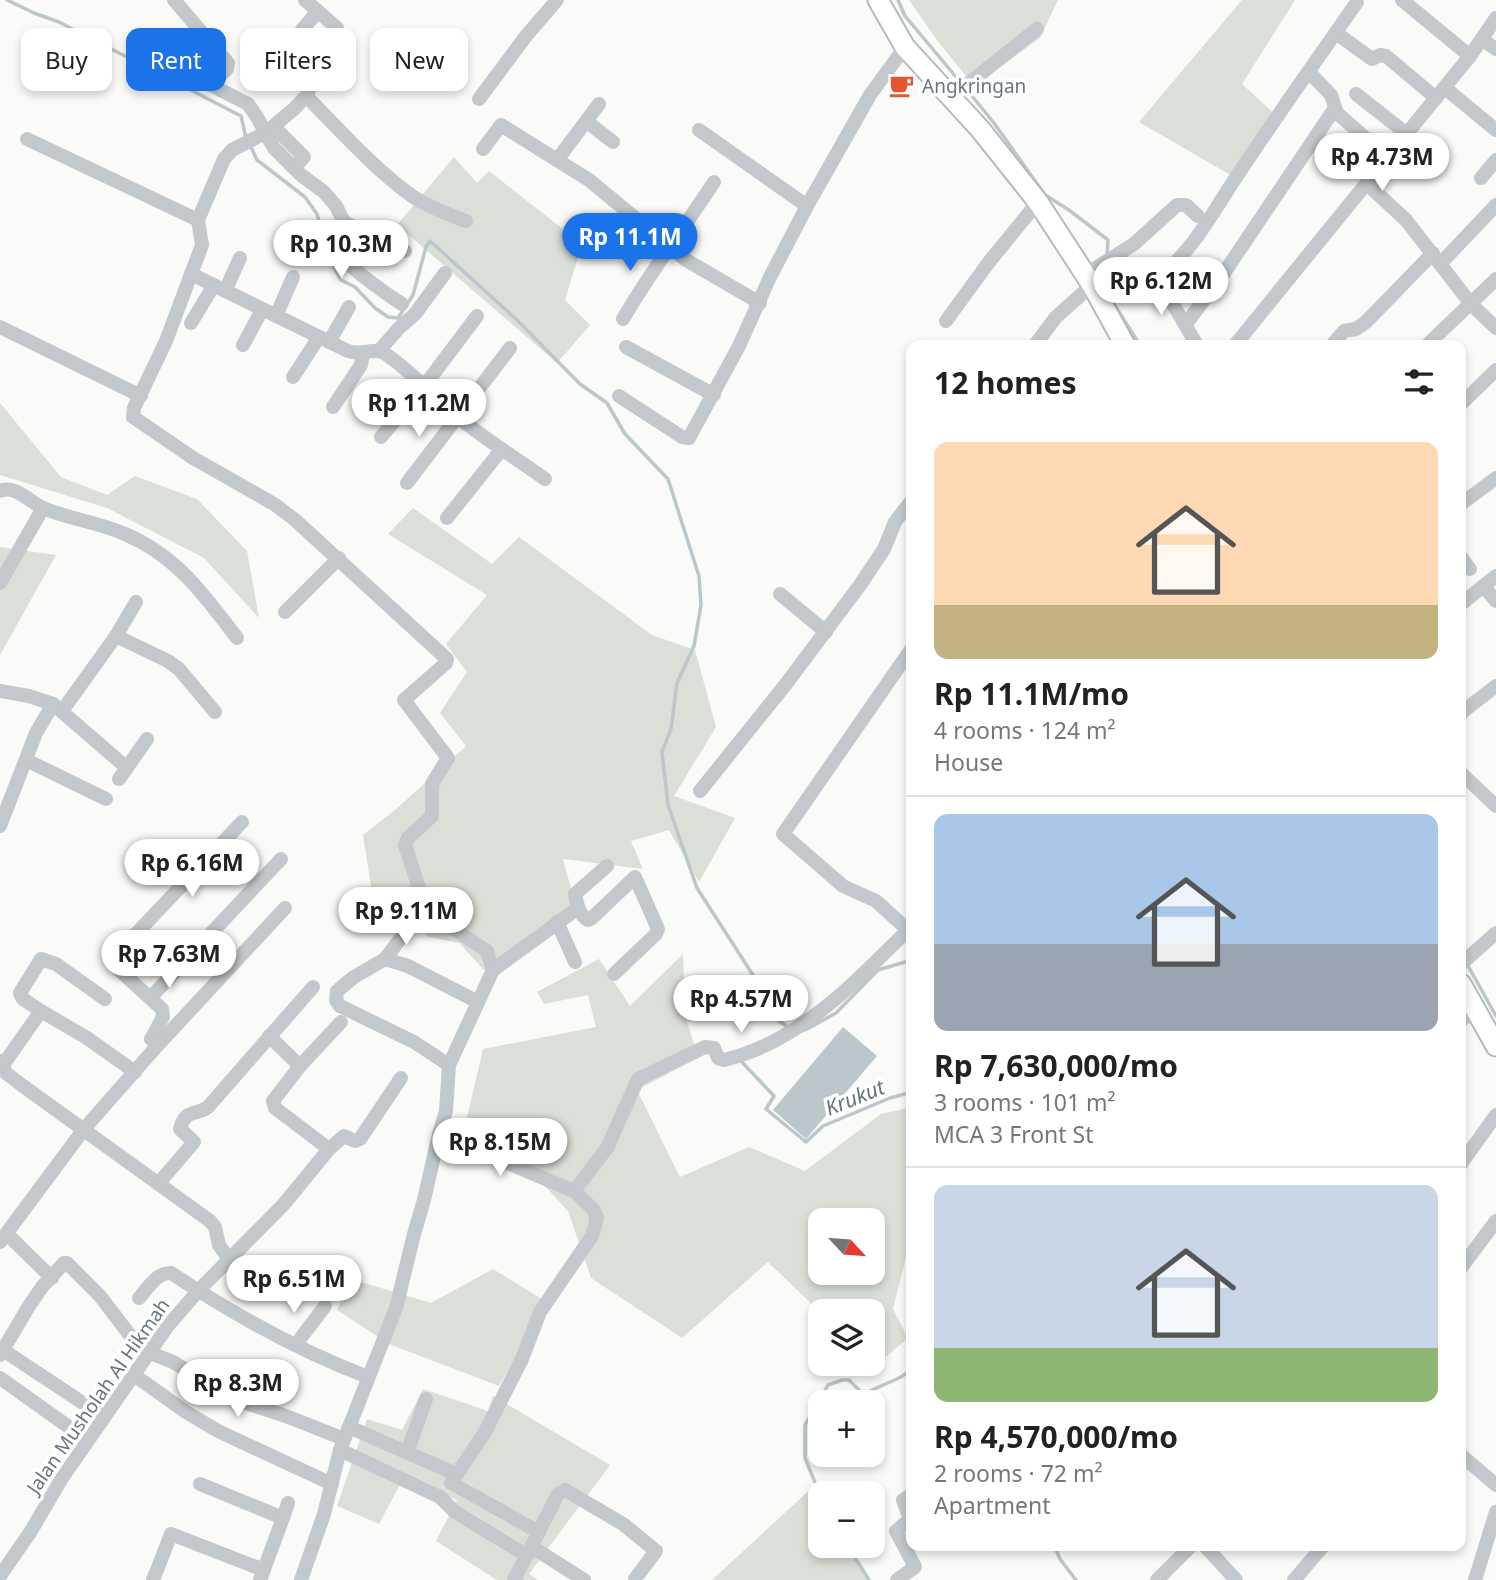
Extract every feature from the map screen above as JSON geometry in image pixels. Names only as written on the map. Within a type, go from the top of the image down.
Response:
[{"type":"main road","points":[[878,0],[905,47],[947,91],[961,91],[980,130],[1092,275],[1123,340]]},
{"type":"main road","points":[[1468,1014],[1496,1046]]},
{"type":"street","points":[[174,0],[198,28]]},
{"type":"street","points":[[305,0],[337,28],[338,35],[306,96],[263,138],[241,145],[224,159],[198,220],[202,245],[166,341],[134,408],[133,417],[193,458],[274,504],[339,558],[447,659],[446,663],[404,700],[448,758],[432,785],[432,816],[408,838],[405,845],[419,888],[435,915],[487,951],[494,970]]},
{"type":"street","points":[[479,99],[557,0]]},
{"type":"street","points":[[1402,0],[1471,56]]},
{"type":"street","points":[[1194,340],[1156,275],[1172,268],[1357,2]]},
{"type":"street","points":[[304,28],[318,11]]},
{"type":"street","points":[[1240,340],[1471,56],[1496,18]]},
{"type":"street","points":[[961,91],[1037,29]]},
{"type":"street","points":[[1336,33],[1372,59],[1380,55],[1386,56],[1496,130]]},
{"type":"street","points":[[1482,39],[1496,49]]},
{"type":"street","points":[[619,396],[688,439],[714,395],[807,206],[870,95],[905,47]]},
{"type":"street","points":[[1310,73],[1331,95],[1342,118],[1387,157]]},
{"type":"street","points":[[222,91],[248,104],[257,117],[263,138],[336,206],[344,222],[340,247],[346,262],[402,304]]},
{"type":"street","points":[[1356,94],[1407,134]]},
{"type":"street","points":[[306,96],[365,155],[414,198],[466,221]]},
{"type":"street","points":[[556,160],[599,104]]},
{"type":"street","points":[[1186,324],[1224,273],[1335,108]]},
{"type":"street","points":[[586,121],[613,142]]},
{"type":"street","points":[[482,149],[502,125],[589,180],[670,249],[760,303]]},
{"type":"street","points":[[699,130],[807,206]]},
{"type":"street","points":[[27,139],[198,220]]},
{"type":"street","points":[[1481,178],[1496,160]]},
{"type":"street","points":[[623,319],[638,292],[714,182]]},
{"type":"street","points":[[1367,184],[1406,220],[1471,304],[1496,328]]},
{"type":"street","points":[[946,321],[1038,202]]},
{"type":"street","points":[[1039,340],[1092,275],[1142,238],[1177,205],[1186,205],[1198,216]]},
{"type":"street","points":[[1336,340],[1344,331],[1356,329],[1366,322],[1496,205]]},
{"type":"street","points":[[344,222],[405,251]]},
{"type":"street","points":[[191,323],[240,258]]},
{"type":"street","points":[[191,274],[353,353],[363,354],[379,351],[398,328],[415,314],[445,273]]},
{"type":"street","points":[[276,316],[293,277]]},
{"type":"street","points":[[1432,340],[1496,279]]},
{"type":"street","points":[[292,377],[349,307]]},
{"type":"street","points":[[243,345],[262,310]]},
{"type":"street","points":[[381,437],[425,386],[477,316]]},
{"type":"street","points":[[0,327],[141,396]]},
{"type":"street","points":[[626,347],[714,395]]},
{"type":"street","points":[[407,483],[510,348]]},
{"type":"street","points":[[379,351],[425,386],[458,417],[545,479]]},
{"type":"street","points":[[332,408],[360,365],[363,354]]},
{"type":"street","points":[[1466,399],[1496,370]]},
{"type":"street","points":[[447,518],[502,449]]},
{"type":"street","points":[[1466,499],[1496,478]]},
{"type":"street","points":[[0,491],[11,489],[43,508],[124,533],[149,545],[174,562],[237,638]]},
{"type":"street","points":[[0,583],[5,562],[43,508]]},
{"type":"street","points":[[700,791],[826,632],[884,550],[895,522],[906,508]]},
{"type":"street","points":[[285,612],[339,558]]},
{"type":"street","points":[[1466,600],[1496,576]]},
{"type":"street","points":[[1483,586],[1496,601]]},
{"type":"street","points":[[780,594],[826,632]]},
{"type":"street","points":[[0,826],[36,733],[116,636],[136,602]]},
{"type":"street","points":[[116,636],[179,669],[215,712]]},
{"type":"street","points":[[906,657],[783,834],[842,886],[876,901],[906,927]]},
{"type":"street","points":[[1466,709],[1496,686]]},
{"type":"street","points":[[0,691],[29,696],[57,708],[123,774],[147,739]]},
{"type":"street","points":[[26,760],[106,799]]},
{"type":"street","points":[[1466,777],[1496,806]]},
{"type":"street","points":[[157,1046],[151,1039],[163,1017],[161,1006],[115,966],[114,957],[242,822]]},
{"type":"street","points":[[151,998],[281,859]]},
{"type":"street","points":[[607,866],[575,894],[578,908],[588,920],[633,873],[658,929],[614,974]]},
{"type":"street","points":[[52,1278],[2,1239],[84,1129],[285,908]]},
{"type":"street","points":[[301,1580],[324,1514],[344,1439],[396,1308],[446,1111],[449,1065],[494,970],[578,908]]},
{"type":"street","points":[[557,922],[575,962]]},
{"type":"street","points":[[1466,960],[1496,933]]},
{"type":"street","points":[[404,934],[385,959],[354,977],[337,991],[336,1000],[348,1011],[414,1042],[449,1065]]},
{"type":"street","points":[[574,1191],[607,1149],[638,1079],[705,1047],[714,1048],[718,1058],[724,1060],[787,1034],[850,987],[906,934]]},
{"type":"street","points":[[106,999],[56,964],[41,959],[20,993],[23,999],[76,1031],[135,1072]]},
{"type":"street","points":[[385,959],[408,966],[478,1002]]},
{"type":"street","points":[[158,1184],[194,1142],[184,1134],[180,1125],[189,1114],[208,1107],[313,988]]},
{"type":"street","points":[[41,1011],[2,1070],[211,1221],[219,1245],[230,1261]]},
{"type":"street","points":[[341,1022],[272,1101],[275,1108],[329,1149],[344,1136],[355,1141],[360,1139],[401,1078]]},
{"type":"street","points":[[269,1036],[300,1066]]},
{"type":"street","points":[[1466,1157],[1496,1115]]},
{"type":"street","points":[[439,1133],[574,1191],[593,1209],[597,1218],[592,1236],[541,1312],[522,1359],[485,1432],[451,1483],[539,1532]]},
{"type":"street","name":"Jalan Musholah Al Hikmah","points":[[0,1576],[31,1531],[49,1497],[148,1352],[198,1291],[284,1204],[329,1149]]},
{"type":"street","points":[[1466,1261],[1496,1222]]},
{"type":"street","points":[[104,1417],[1,1353],[29,1306],[65,1263],[71,1265],[148,1352],[173,1362],[234,1399],[344,1439],[407,1453],[456,1474]]},
{"type":"street","points":[[139,1298],[158,1276],[167,1272],[296,1345],[343,1368],[369,1377]]},
{"type":"street","points":[[296,1345],[310,1322],[325,1306]]},
{"type":"street","points":[[134,1375],[218,1431],[332,1484]]},
{"type":"street","points":[[0,1378],[88,1440]]},
{"type":"street","points":[[407,1453],[426,1399]]},
{"type":"street","points":[[344,1439],[440,1497],[455,1512],[584,1580]]},
{"type":"street","points":[[1466,1459],[1496,1485]]},
{"type":"street","points":[[200,1484],[283,1518]]},
{"type":"street","points":[[514,1580],[558,1494],[565,1490],[623,1524],[656,1551],[635,1578]]},
{"type":"street","points":[[153,1580],[171,1534],[262,1575],[288,1503]]},
{"type":"street","points":[[1475,1580],[1496,1512]]},
{"type":"street","points":[[906,1522],[896,1531],[906,1550]]},
{"type":"street","points":[[897,1580],[915,1567],[907,1551]]},
{"type":"street","points":[[1157,1580],[1186,1551]]},
{"type":"street","points":[[1209,1551],[1236,1580]]},
{"type":"street","points":[[1294,1580],[1319,1551]]},
{"type":"shaded area","points":[[909,0],[1058,0],[1040,38],[974,86]]},
{"type":"shaded area","points":[[1242,0],[1295,0],[1242,84],[1279,118],[1239,180],[1139,122]]},
{"type":"shaded area","points":[[454,157],[477,183],[489,171],[582,244],[565,300],[590,325],[557,363],[397,225]]},
{"type":"shaded area","points":[[0,403],[61,477],[107,495],[135,476],[197,499],[247,551],[259,618],[204,558],[107,508],[0,475]]},
{"type":"shaded area","points":[[413,508],[492,564],[519,537],[652,635],[695,650],[716,727],[674,796],[735,818],[699,882],[669,830],[631,841],[643,869],[563,859],[575,903],[484,970],[459,943],[428,937],[414,906],[376,918],[363,835],[466,746],[440,713],[467,672],[446,644],[487,595],[388,534]]},
{"type":"shaded area","points":[[0,547],[56,555],[0,655]]},
{"type":"shaded area","points":[[683,954],[685,1014],[698,1058],[637,1090],[680,1177],[749,1147],[805,1171],[881,1114],[906,1108],[906,1257],[893,1309],[906,1334],[906,1340],[885,1358],[885,1299],[808,1300],[768,1262],[682,1338],[591,1278],[568,1211],[528,1168],[462,1139],[483,1049],[596,1027],[588,995],[544,1004],[537,992],[599,959],[630,1006]]},
{"type":"shaded area","points":[[843,1027],[877,1056],[806,1139],[773,1110]]},
{"type":"shaded area","points":[[493,1269],[550,1304],[499,1386],[389,1344],[337,1310],[351,1279],[431,1303]]},
{"type":"shaded area","points":[[423,1389],[488,1411],[493,1396],[610,1465],[529,1574],[538,1580],[497,1580],[436,1541],[457,1500],[404,1477],[379,1524],[337,1506],[367,1419],[402,1430]]},
{"type":"shaded area","points":[[808,1491],[808,1558],[855,1558],[869,1580],[712,1580]]},
{"type":"waterway","points":[[7,0],[59,22],[241,116],[246,138]]},
{"type":"waterway","points":[[898,0],[905,16],[962,84]]},
{"type":"waterway","points":[[967,90],[1045,195],[1108,240],[1107,255]]},
{"type":"waterway","points":[[250,145],[257,160],[305,197],[317,214],[329,257],[341,280],[355,287],[375,308],[388,317],[398,318],[413,295],[430,241],[517,320],[580,384],[607,403],[625,434],[668,479],[699,576],[701,605],[694,646],[677,683],[671,729],[662,752],[668,805],[697,888],[767,997],[779,1021],[788,1027]]},
{"type":"waterway","points":[[1104,289],[1105,269]]},
{"type":"waterway","points":[[1110,298],[1137,340]]},
{"type":"waterway","points":[[805,1030],[836,1013],[878,970],[906,962]]},
{"type":"waterway","points":[[1467,964],[1496,1016]]},
{"type":"waterway","name":"Krukut","points":[[740,1060],[774,1096],[766,1109],[806,1142],[823,1126],[906,1094]]},
{"type":"waterway","name":"Krukut","points":[[814,1481],[805,1458],[805,1425],[828,1385],[849,1380],[863,1394],[906,1374]]},
{"type":"waterway","points":[[1057,1551],[1076,1580]]},
{"type":"waterway","name":"Krukut","points":[[855,1558],[869,1580]]},
{"type":"place","name":"Angkringan","points":[[902,86]]}]
